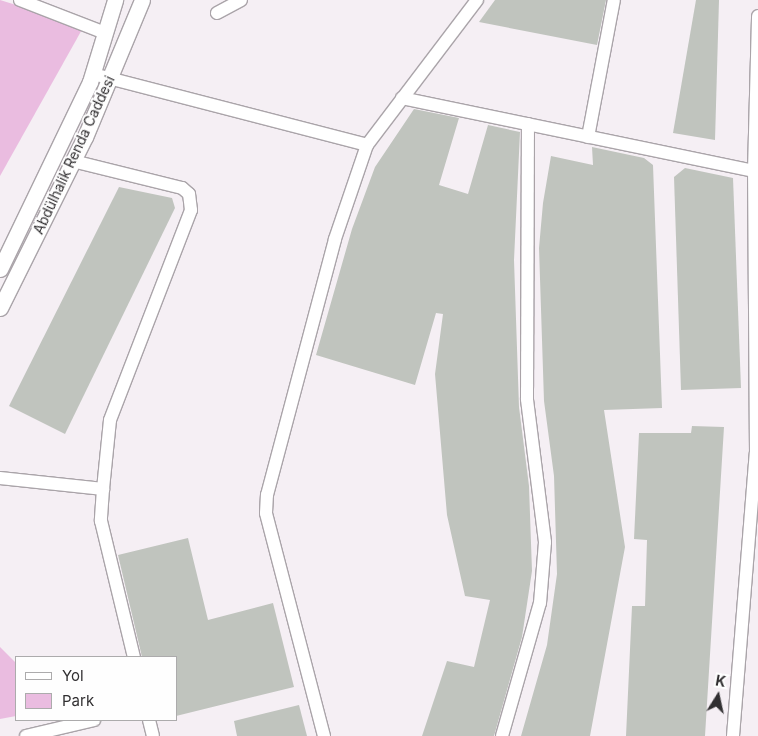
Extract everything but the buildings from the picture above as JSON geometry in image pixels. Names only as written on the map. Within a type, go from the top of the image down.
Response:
[{"type":"main road","name":"Abdülhalik Renda Caddesi","points":[[0,269],[92,74],[115,0]]},
{"type":"main road","name":"Abdülhalik Renda Caddesi","points":[[0,308],[73,161],[111,78],[142,0]]},
{"type":"street","points":[[20,0],[105,33]]},
{"type":"street","points":[[217,13],[241,0]]},
{"type":"street","points":[[324,736],[266,513],[267,495],[335,239],[367,146],[477,0]]},
{"type":"street","points":[[588,137],[614,0]]},
{"type":"street","points":[[733,736],[757,453],[755,174],[758,16]]},
{"type":"street","points":[[92,74],[367,146]]},
{"type":"street","points":[[402,98],[755,174]]},
{"type":"street","points":[[502,736],[540,603],[545,542],[527,399],[528,124]]},
{"type":"street","points":[[73,161],[182,188],[192,200],[110,420],[101,521],[134,656]]},
{"type":"street","points":[[0,478],[103,489]]},
{"type":"street","points":[[26,736],[90,721]]},
{"type":"street","points":[[149,721],[153,736]]},
{"type":"green space","points":[[0,0],[84,26],[0,176]]},
{"type":"green space","points":[[0,647],[15,662],[15,716],[0,719]]}]
